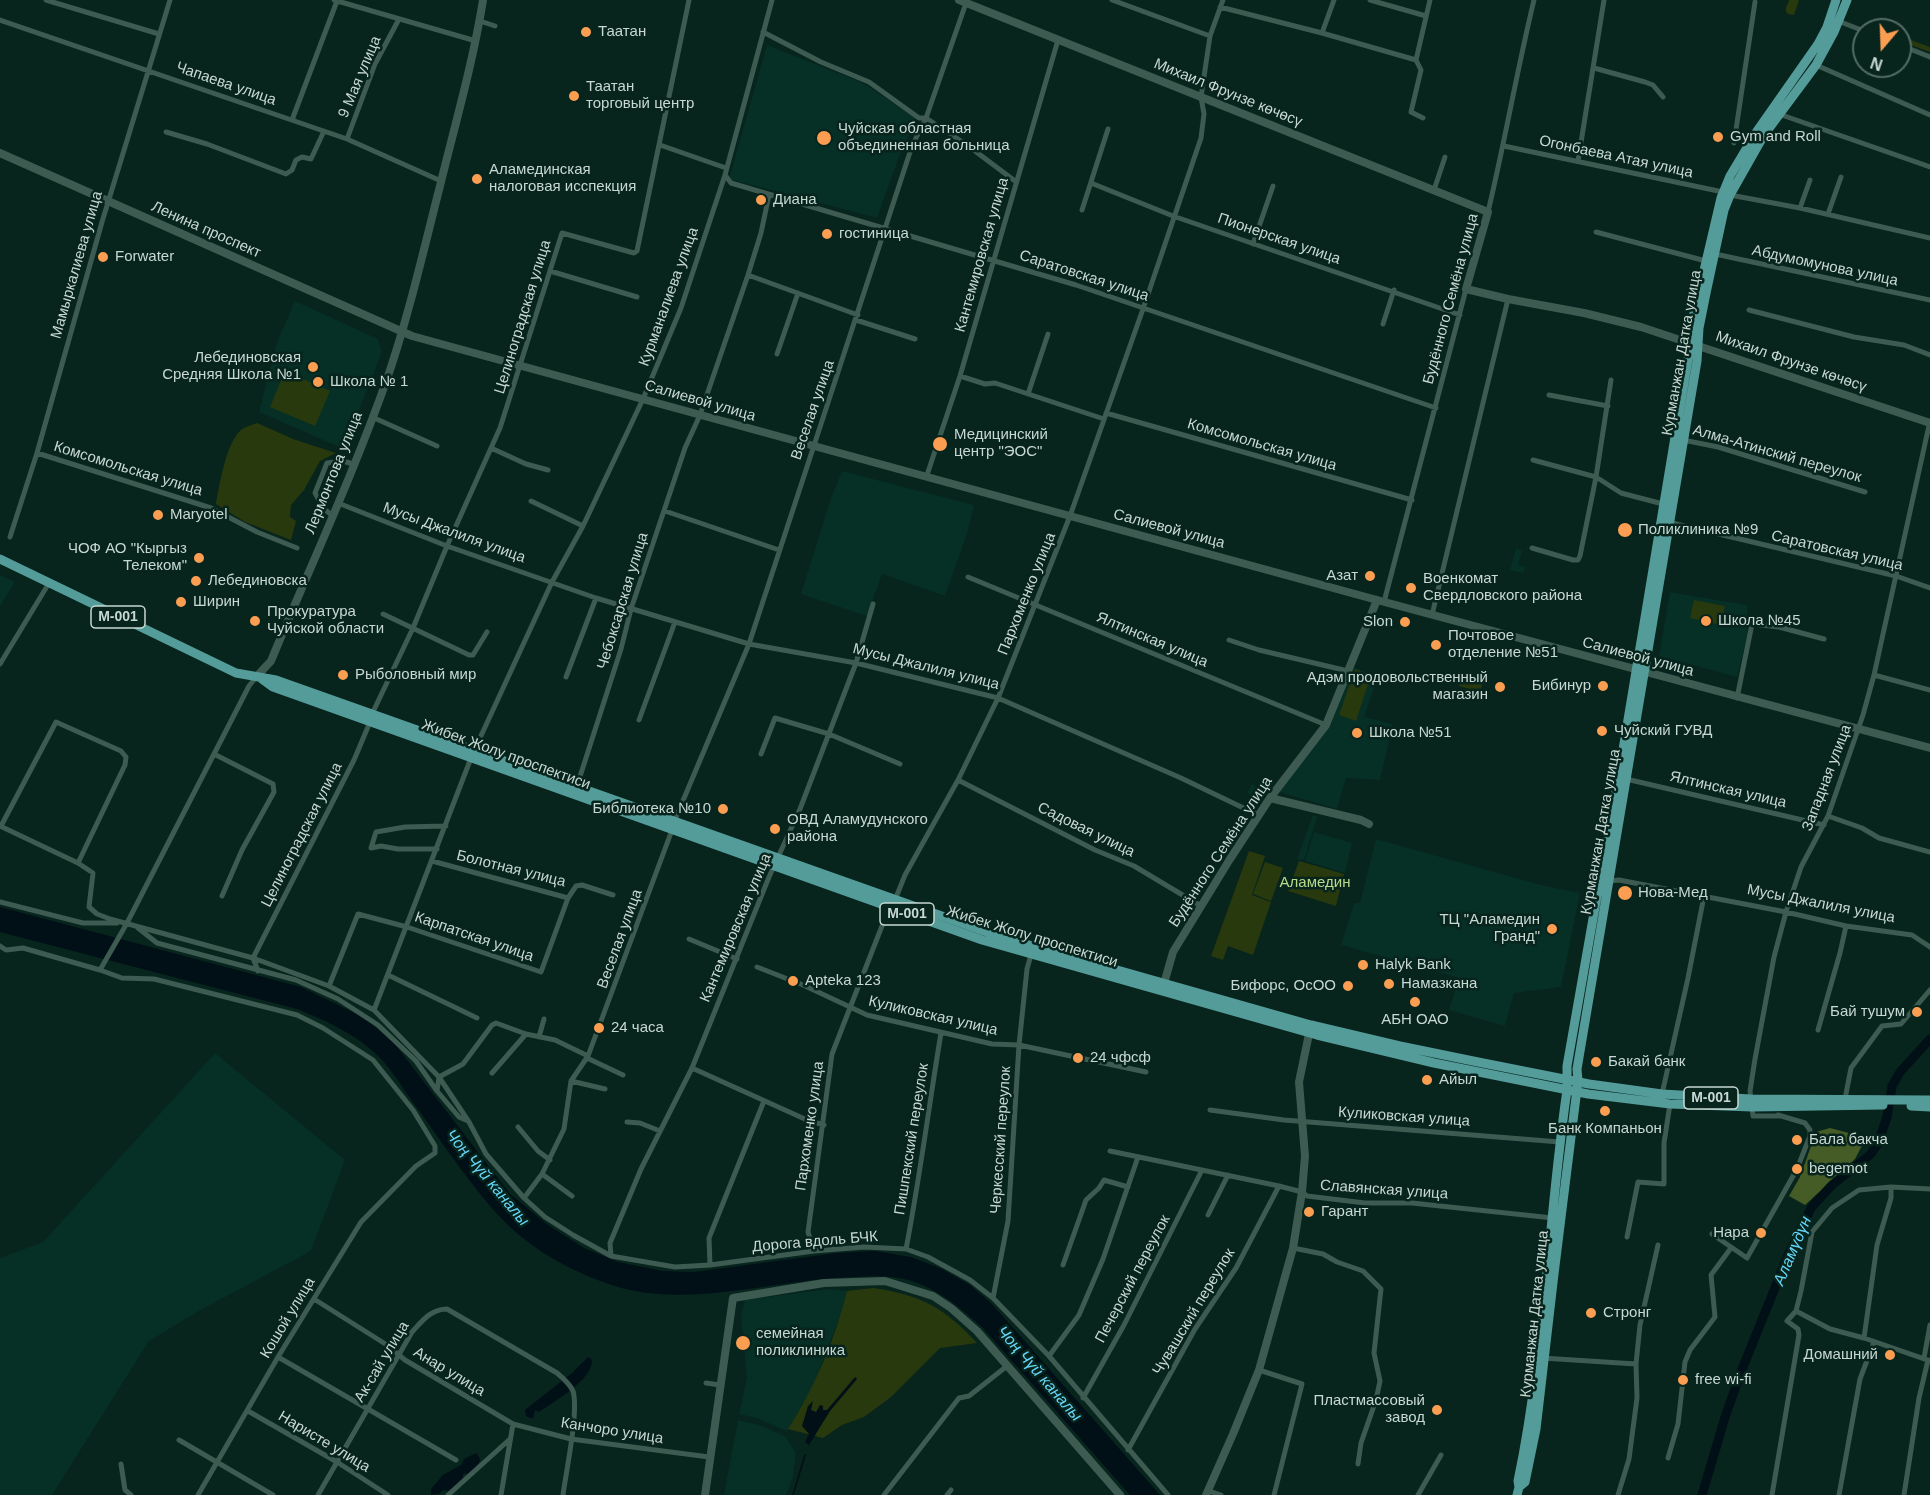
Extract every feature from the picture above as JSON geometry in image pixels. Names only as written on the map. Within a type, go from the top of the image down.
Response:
[{"type":"main road","name":"Лермонтова улица","points":[[257,676],[271,661],[333,516],[402,332],[476,41],[483,0]]},
{"type":"main road","name":"Курманжан Датка улица","points":[[1541,1357],[1560,1142],[1572,1091],[1578,1081],[1576,1069],[1626,779],[1639,671],[1664,504],[1694,344],[1727,193],[1757,131],[1818,44],[1827,27],[1836,0]]},
{"type":"main road","name":"Курманжан Датка улица","points":[[1518,1491],[1518,1480],[1541,1357],[1572,1091],[1567,1066],[1596,896],[1603,870],[1683,440],[1694,344],[1691,326],[1717,209],[1750,156],[1816,65],[1839,21],[1847,0]]},
{"type":"main road","name":"Михаил Фрунзе көчөсү","points":[[962,1],[1488,212]]},
{"type":"main road","name":"Ленина проспект","points":[[0,153],[402,332]]},
{"type":"main road","name":"Будённого Семёна улица","points":[[1467,289],[1488,212]]},
{"type":"main road","name":"Михаил Фрунзе көчөсү","points":[[1467,289],[1584,313],[1694,344],[1930,422]]},
{"type":"main road","name":"Салиевой улица","points":[[402,332],[1432,615],[1930,748]]},
{"type":"main road","name":"М-001","points":[[0,559],[49,583]]},
{"type":"main road","name":"Жибек Жолу проспектиси","points":[[49,583],[236,673],[276,680],[371,718],[776,862],[895,900],[1032,951]]},
{"type":"main road","name":"Будённого Семёна улица","points":[[1163,987],[1173,952],[1201,906],[1258,815],[1326,725],[1381,601]]},
{"type":"main road","points":[[1270,798],[1361,820],[1369,824]]},
{"type":"main road","name":"Жибек Жолу проспектиси","points":[[776,862],[889,908],[1032,951],[1434,1063],[1572,1091]]},
{"type":"main road","name":"Жибек Жолу проспектиси","points":[[1310,1028],[1578,1081]]},
{"type":"main road","points":[[1207,1493],[1258,1370],[1275,1318],[1293,1248],[1305,1156],[1299,1082],[1310,1028]]},
{"type":"main road","name":"М-001","points":[[1578,1081],[1662,1094],[1751,1103],[1778,1112],[1873,1102]]},
{"type":"main road","name":"М-001","points":[[1572,1091],[1670,1104],[1845,1099],[1909,1103],[1930,1107]]},
{"type":"main road","name":"М-001","points":[[1909,1103],[1930,1100]]},
{"type":"main road","points":[[705,1495],[733,1298],[824,1283],[885,1281],[933,1296],[951,1308],[977,1331],[1120,1495]]},
{"type":"street","points":[[46,0],[159,34]]},
{"type":"street","name":"Мамыркалиева улица","points":[[10,537],[37,453],[108,201],[170,0]]},
{"type":"street","name":"Целиноградская улица","points":[[253,958],[354,760],[500,428],[562,233],[636,252],[689,0]]},
{"type":"street","name":"Курманалиева улица","points":[[374,1010],[473,754],[552,582],[583,526],[643,399],[681,308],[726,172],[772,0]]},
{"type":"street","points":[[1112,0],[1210,36]]},
{"type":"street","name":"Пархоменко улица","points":[[814,1251],[808,1232],[832,1054],[889,908],[958,780],[998,698],[1070,516],[1143,309],[1204,125],[1201,97],[1210,36],[1223,0]]},
{"type":"street","points":[[1322,33],[1334,0]]},
{"type":"street","points":[[1370,0],[1426,16]]},
{"type":"street","points":[[1424,118],[1411,112],[1421,70],[1416,60],[1430,0]]},
{"type":"street","name":"Будённого Семёна улица","points":[[1488,212],[1534,0]]},
{"type":"street","points":[[1578,161],[1604,0]]},
{"type":"street","name":"Веселая улица","points":[[524,1198],[542,1174],[564,1129],[571,1081],[587,1057],[673,826],[749,644],[912,146],[926,118],[962,1]]},
{"type":"street","points":[[292,120],[335,2],[397,22],[476,41]]},
{"type":"street","points":[[1734,142],[1755,2]]},
{"type":"street","points":[[1220,7],[1416,60]]},
{"type":"street","name":"Чапаева улица","points":[[0,20],[347,139],[441,181]]},
{"type":"street","points":[[480,21],[495,26]]},
{"type":"street","points":[[1839,21],[1852,26]]},
{"type":"street","name":"9 Мая улица","points":[[347,139],[375,64],[397,22]]},
{"type":"street","points":[[763,32],[821,62],[869,82],[919,118],[926,118],[967,145],[1015,182]]},
{"type":"street","name":"Кантемировская улица","points":[[927,475],[960,376],[1058,39]]},
{"type":"street","points":[[1912,50],[1930,57]]},
{"type":"street","points":[[1816,65],[1930,115]]},
{"type":"street","points":[[1594,68],[1653,85],[1662,97]]},
{"type":"street","points":[[1779,114],[1930,167]]},
{"type":"street","points":[[1082,210],[1108,129]]},
{"type":"street","points":[[166,132],[207,144],[286,174],[292,170],[296,160],[302,157],[310,159],[324,131]]},
{"type":"street","name":"Саратовская улица","points":[[660,145],[726,172],[731,183],[995,259],[1436,408]]},
{"type":"street","name":"Огонбаева Атая улица","points":[[1504,146],[1828,214],[1930,238]]},
{"type":"street","points":[[1434,190],[1445,157]]},
{"type":"street","points":[[1828,214],[1841,177]]},
{"type":"street","points":[[1800,208],[1809,180]]},
{"type":"street","name":"Пионерская улица","points":[[1091,183],[1173,216],[1394,290],[1460,315]]},
{"type":"street","points":[[1253,244],[1273,186]]},
{"type":"street","name":"Чебоксарская улица","points":[[575,791],[621,649],[631,609],[748,275],[769,195]]},
{"type":"street","points":[[1596,232],[1706,261]]},
{"type":"street","name":"Абдумомунова улица","points":[[1714,254],[1930,300]]},
{"type":"street","points":[[550,271],[637,297]]},
{"type":"street","points":[[748,275],[915,339]]},
{"type":"street","name":"Будённого Семёна улица","points":[[1381,601],[1412,500],[1467,289]]},
{"type":"street","points":[[1383,324],[1394,290]]},
{"type":"street","points":[[777,354],[798,293]]},
{"type":"street","points":[[1432,615],[1508,299]]},
{"type":"street","points":[[1749,310],[1854,337],[1904,345],[1930,355]]},
{"type":"street","points":[[1028,394],[1048,334]]},
{"type":"street","name":"Комсомольская улица","points":[[960,376],[985,384],[995,383],[1105,416],[1412,500]]},
{"type":"street","points":[[1532,548],[1578,560],[1596,477],[1611,380]]},
{"type":"street","points":[[1549,395],[1608,406]]},
{"type":"street","points":[[372,417],[437,446]]},
{"type":"street","name":"Западная улица","points":[[1751,1103],[1755,1059],[1774,957],[1801,867],[1828,816],[1874,675],[1930,422]]},
{"type":"street","name":"Алма-Атинский переулок","points":[[1683,440],[1718,447],[1865,492]]},
{"type":"street","points":[[491,448],[526,464],[548,470]]},
{"type":"street","name":"Комсомольская улица","points":[[37,453],[212,508],[257,532],[297,548]]},
{"type":"street","points":[[1533,460],[1596,477],[1621,493],[1664,504]]},
{"type":"street","points":[[333,516],[324,509],[315,493],[327,463],[343,461],[353,464]]},
{"type":"street","points":[[531,501],[583,526]]},
{"type":"street","name":"Мусы Джалиля улица","points":[[338,503],[447,546],[596,598],[749,644],[856,663],[998,698],[1258,815]]},
{"type":"street","points":[[665,511],[779,550]]},
{"type":"street","name":"Саратовская улица","points":[[1668,522],[1896,576],[1930,588]]},
{"type":"street","name":"Ялтинская улица","points":[[968,577],[1326,725]]},
{"type":"street","points":[[0,664],[49,583]]},
{"type":"street","points":[[566,677],[596,598]]},
{"type":"street","name":"Кантемировская улица","points":[[611,1256],[610,1243],[641,1169],[692,1068],[800,809],[856,663],[873,604]]},
{"type":"street","points":[[382,614],[471,656],[487,632]]},
{"type":"street","points":[[639,720],[675,622]]},
{"type":"street","points":[[1737,698],[1752,624],[1779,627],[1824,639]]},
{"type":"street","points":[[1229,640],[1259,650],[1348,671]]},
{"type":"street","points":[[1874,675],[1930,690]]},
{"type":"street","name":"Лермонтова улица","points":[[102,967],[128,923],[214,754],[257,676]]},
{"type":"street","points":[[761,754],[775,718],[829,734],[900,764]]},
{"type":"street","points":[[78,863],[125,765],[126,757],[121,751],[56,722],[1,826],[78,863],[93,873],[89,907],[97,914],[136,926],[157,943],[296,980],[338,999],[378,1025],[417,1060],[437,1091],[459,1117],[469,1122]]},
{"type":"street","points":[[214,754],[273,784],[274,792],[242,850],[222,896]]},
{"type":"street","name":"Ялтинская улица","points":[[1626,779],[1824,825]]},
{"type":"street","name":"Садовая улица","points":[[958,780],[1095,850],[1134,866],[1201,906]]},
{"type":"street","points":[[1828,816],[1862,828],[1879,838],[1930,852]]},
{"type":"street","points":[[437,849],[398,849],[381,846],[371,848],[376,832],[405,827],[446,826]]},
{"type":"street","name":"Болотная улица","points":[[432,861],[568,898],[576,886],[582,885],[613,895]]},
{"type":"street","name":"Мусы Джалиля улица","points":[[1609,881],[1619,880],[1786,912],[1846,926],[1912,935],[1930,947]]},
{"type":"street","points":[[1662,1094],[1704,896]]},
{"type":"street","name":"Карпатская улица","points":[[328,986],[358,914],[406,927],[541,972],[568,898]]},
{"type":"street","points":[[0,902],[83,923],[128,923]]},
{"type":"street","name":"Дорога вдоль БЧК","points":[[136,926],[253,958],[328,986],[374,1010],[439,1077],[469,1122],[486,1154],[524,1198],[545,1217],[611,1256],[675,1267],[864,1247],[906,1249],[928,1257],[970,1280],[993,1298],[1049,1356],[1168,1495]]},
{"type":"street","points":[[1818,1030],[1846,926]]},
{"type":"street","points":[[689,939],[737,959]]},
{"type":"street","points":[[0,946],[6,950],[23,948],[102,967]]},
{"type":"street","name":"Черкесский переулок","points":[[993,1298],[1008,1221],[1019,1045],[1027,969],[1032,951]]},
{"type":"street","points":[[253,958],[258,971]]},
{"type":"street","name":"Кошой улица","points":[[102,967],[122,978],[154,979],[297,1015],[323,1028],[373,1060],[413,1110],[435,1146],[435,1153],[416,1166],[360,1222],[198,1495]]},
{"type":"street","name":"Куликовская улица","points":[[757,967],[803,985],[867,1016],[992,1044],[1019,1045],[1146,1072]]},
{"type":"street","points":[[388,975],[477,1018]]},
{"type":"street","points":[[1845,1099],[1851,1068],[1882,1026],[1901,1024],[1930,990]]},
{"type":"street","points":[[374,1010],[378,1025]]},
{"type":"street","points":[[538,1036],[544,1019]]},
{"type":"street","points":[[437,1091],[439,1077],[463,1064],[492,1025],[496,1023],[526,1034],[555,1040],[623,1075]]},
{"type":"street","name":"Пишпекский переулок","points":[[906,1249],[918,1187],[922,1144],[941,1033]]},
{"type":"street","points":[[492,1073],[526,1034]]},
{"type":"street","points":[[692,1068],[807,1120],[824,1125]]},
{"type":"street","points":[[571,1081],[605,1089]]},
{"type":"street","points":[[710,1265],[710,1238],[764,1101]]},
{"type":"street","points":[[1627,1238],[1638,1182],[1664,1184],[1664,1143],[1670,1104]]},
{"type":"street","name":"Куликовская улица","points":[[1210,1110],[1303,1122],[1560,1142]]},
{"type":"street","points":[[1712,1234],[1747,1258],[1797,1169],[1810,1136],[1810,1130],[1804,1123],[1778,1112]]},
{"type":"street","points":[[627,1122],[640,1123],[660,1131]]},
{"type":"street","points":[[518,1127],[538,1151],[550,1160]]},
{"type":"street","name":"Славянская улица","points":[[1110,1151],[1279,1186],[1302,1192],[1307,1196],[1365,1203],[1412,1203],[1553,1218]]},
{"type":"street","points":[[1049,1356],[1079,1315],[1103,1259],[1138,1157]]},
{"type":"street","name":"Печерский переулок","points":[[1083,1398],[1124,1325],[1202,1170]]},
{"type":"street","points":[[542,1174],[572,1196]]},
{"type":"street","points":[[1208,1215],[1228,1176]]},
{"type":"street","points":[[1063,1265],[1086,1200],[1104,1180],[1128,1187]]},
{"type":"street","name":"Чувашский переулок","points":[[1128,1450],[1195,1329],[1236,1268],[1279,1186]]},
{"type":"street","points":[[1864,1338],[1877,1245],[1891,1198],[1891,1187]]},
{"type":"street","points":[[1772,1495],[1799,1335],[1798,1329],[1787,1321],[1796,1311],[1812,1232],[1832,1208],[1859,1190],[1891,1187],[1930,1189]]},
{"type":"street","points":[[1618,1495],[1629,1459],[1637,1398],[1636,1364],[1640,1325],[1658,1245]]},
{"type":"street","points":[[1293,1248],[1323,1254],[1337,1262],[1363,1271],[1381,1289],[1374,1353],[1380,1381],[1361,1443],[1358,1464]]},
{"type":"street","points":[[1668,1458],[1678,1424],[1685,1362],[1690,1350],[1715,1317],[1712,1275],[1731,1248]]},
{"type":"street","name":"Анар улица","points":[[314,1299],[513,1424]]},
{"type":"street","name":"Ак-сай улица","points":[[318,1495],[412,1332],[423,1319],[440,1309],[447,1310],[562,1378],[573,1392],[574,1423],[571,1439]]},
{"type":"street","points":[[1796,1311],[1830,1329],[1927,1360]]},
{"type":"street","points":[[1904,1495],[1927,1360],[1930,1325]]},
{"type":"street","points":[[1839,1495],[1860,1379],[1874,1342]]},
{"type":"street","points":[[278,1357],[456,1460]]},
{"type":"street","points":[[1541,1357],[1636,1364]]},
{"type":"street","points":[[884,1495],[959,1398],[969,1396],[1007,1366]]},
{"type":"street","points":[[1258,1370],[1302,1384],[1274,1495]]},
{"type":"street","points":[[706,1383],[720,1385]]},
{"type":"street","name":"Наристе улица","points":[[248,1411],[337,1462],[388,1495]]},
{"type":"street","points":[[501,1495],[513,1424]]},
{"type":"street","name":"Канчоро улица","points":[[513,1424],[571,1439],[710,1457]]},
{"type":"street","points":[[448,1495],[510,1438]]},
{"type":"street","points":[[563,1495],[571,1439]]},
{"type":"street","points":[[179,1440],[273,1495]]},
{"type":"street","points":[[1418,1495],[1441,1455]]},
{"type":"street","points":[[121,1464],[125,1490],[131,1495]]},
{"type":"street","points":[[1207,1493],[1221,1495]]},
{"type":"shaded area","name":"Чуйская областная объединенная больница","points":[[767,45],[863,83],[917,119],[899,157],[877,218],[729,179]]},
{"type":"shaded area","name":"Школа № 1","points":[[295,301],[378,339],[382,352],[344,449],[259,412],[277,342]]},
{"type":"shaded area","points":[[842,471],[974,505],[967,534],[945,596],[882,574],[867,616],[801,594],[831,498]]},
{"type":"shaded area","points":[[1516,549],[1522,551],[1518,565],[1525,567],[1523,573],[1510,570]]},
{"type":"shaded area","points":[[0,575],[15,582],[0,606]]},
{"type":"shaded area","name":"Школа №45","points":[[1670,592],[1747,605],[1747,636],[1737,677],[1659,656]]},
{"type":"shaded area","name":"Школа №51","points":[[1353,667],[1378,677],[1364,717],[1393,724],[1380,780],[1346,778],[1337,809],[1279,792],[1315,742],[1331,725]]},
{"type":"shaded area","points":[[1252,784],[1264,791],[1259,800],[1247,793]]},
{"type":"shaded area","points":[[1313,815],[1317,817],[1304,860],[1297,859]]},
{"type":"shaded area","points":[[1314,832],[1352,843],[1345,873],[1305,861]]},
{"type":"shaded area","points":[[1376,839],[1541,885],[1580,893],[1561,987],[1514,993],[1505,1026],[1449,1010],[1459,978],[1341,945],[1354,903],[1360,903]]},
{"type":"shaded area","points":[[215,1053],[345,1160],[311,1251],[197,1312],[149,1341],[52,1495],[0,1495],[0,1258],[43,1242]]},
{"type":"shaded area","points":[[829,1289],[847,1291],[841,1314],[812,1389],[787,1431],[757,1418],[739,1414],[747,1378],[741,1316],[745,1300]]},
{"type":"shaded area","points":[[738,1420],[759,1425],[785,1436],[796,1453],[793,1477],[786,1495],[724,1495]]},
{"type":"green space","points":[[1789,0],[1799,0],[1794,15],[1788,14],[1786,10]]},
{"type":"green space","points":[[1912,40],[1930,47],[1930,52],[1912,45]]},
{"type":"green space","points":[[285,371],[330,391],[315,426],[270,407]]},
{"type":"green space","points":[[257,423],[293,439],[336,453],[320,461],[304,490],[291,505],[290,517],[296,521],[291,540],[245,522],[216,504],[224,466],[235,437],[246,427]]},
{"type":"green space","points":[[1694,600],[1725,606],[1721,625],[1690,618]]},
{"type":"green space","points":[[1355,669],[1371,675],[1356,721],[1339,715]]},
{"type":"green space","points":[[1461,677],[1483,682],[1480,692],[1459,686]]},
{"type":"green space","points":[[1249,851],[1265,856],[1252,895],[1271,902],[1253,955],[1228,946],[1223,960],[1211,956]]},
{"type":"green space","name":"Аламедин","points":[[1299,861],[1344,874],[1336,906],[1288,891]]},
{"type":"green space","points":[[1265,862],[1283,868],[1271,901],[1253,894]]},
{"type":"green space","points":[[1830,1128],[1860,1136],[1865,1140],[1855,1159],[1805,1205],[1789,1196],[1800,1177],[1816,1132]]},
{"type":"green space","points":[[874,1288],[919,1299],[931,1305],[954,1321],[977,1343],[940,1348],[891,1397],[864,1417],[842,1425],[823,1438],[788,1429],[823,1362],[837,1327],[847,1291]]},
{"type":"water","name":"Чоң Чүй каналы","points":[[0,907],[301,987],[363,1017],[394,1043],[510,1194],[548,1225],[584,1248],[618,1262],[663,1271],[694,1272],[837,1253],[875,1251],[911,1257],[942,1269],[970,1285],[992,1304],[1160,1495],[1130,1495],[983,1328],[959,1307],[932,1290],[905,1279],[868,1276],[703,1294],[673,1295],[615,1286],[589,1277],[541,1251],[505,1222],[464,1172],[386,1065],[373,1051],[353,1036],[297,1009],[0,932]]},
{"type":"water","points":[[588,1357],[592,1360],[590,1368],[579,1383],[539,1412],[535,1410],[533,1418],[526,1416],[525,1410],[572,1373]]},
{"type":"water","points":[[855,1377],[857,1379],[830,1411],[809,1445],[805,1442],[809,1434],[802,1426],[808,1406],[813,1401],[811,1410],[816,1412],[820,1405],[823,1406],[823,1410],[827,1410]]},
{"type":"water","points":[[476,1453],[480,1459],[478,1466],[467,1475],[463,1474],[463,1479],[450,1491],[443,1490],[439,1494],[431,1495],[431,1489],[443,1475]]},
{"type":"waterway","name":"Аламүдүн","points":[[1702,1495],[1741,1372],[1789,1253],[1811,1208],[1832,1185],[1871,1154],[1878,1143],[1887,1117],[1892,1086],[1900,1072],[1930,1039]]},
{"type":"waterway","points":[[793,1495],[805,1455]]},
{"type":"place","name":"Таатан","points":[[586,32]]},
{"type":"place","name":"Таатан торговый центр","points":[[574,96]]},
{"type":"place","name":"Gym and Roll","points":[[1718,137]]},
{"type":"place","name":"Чуйская областная объединенная больница","points":[[824,138]]},
{"type":"place","name":"Аламединская налоговая исспекция","points":[[477,179]]},
{"type":"place","name":"Диана","points":[[761,200]]},
{"type":"place","name":"гостиница","points":[[827,234]]},
{"type":"place","name":"Forwater","points":[[103,257]]},
{"type":"place","name":"Лебединовская Средняя Школа №1","points":[[313,367]]},
{"type":"place","name":"Школа № 1","points":[[318,382]]},
{"type":"place","name":"Медицинский центр \"ЭОС\"","points":[[940,444]]},
{"type":"place","name":"Maryotel","points":[[158,515]]},
{"type":"place","name":"Поликлиника №9","points":[[1625,530]]},
{"type":"place","name":"ЧОФ АО \"Кыргыз Телеком\"","points":[[199,558]]},
{"type":"place","name":"Азат","points":[[1370,576]]},
{"type":"place","name":"Лебединовска","points":[[196,581]]},
{"type":"place","name":"Военкомат Свердловского района","points":[[1411,588]]},
{"type":"place","name":"Ширин","points":[[181,602]]},
{"type":"place","name":"Прокуратура Чуйской области","points":[[255,621]]},
{"type":"place","name":"Школа №45","points":[[1706,621]]},
{"type":"place","name":"Slon","points":[[1405,622]]},
{"type":"place","name":"Почтовое отделение №51","points":[[1436,645]]},
{"type":"place","name":"Рыболовный мир","points":[[343,675]]},
{"type":"place","name":"Бибинур","points":[[1603,686]]},
{"type":"place","name":"Адэм продовольственный магазин","points":[[1500,687]]},
{"type":"place","name":"Чуйский ГУВД","points":[[1602,731]]},
{"type":"place","name":"Школа №51","points":[[1357,733]]},
{"type":"place","name":"Библиотека №10","points":[[723,809]]},
{"type":"place","name":"ОВД Аламудунского района","points":[[775,829]]},
{"type":"place","name":"Нова-Мед","points":[[1625,893]]},
{"type":"place","name":"ТЦ \"Аламедин Гранд\"","points":[[1552,929]]},
{"type":"place","name":"Halyk Bank","points":[[1363,965]]},
{"type":"place","name":"Apteka 123","points":[[793,981]]},
{"type":"place","name":"Намазкана","points":[[1389,984]]},
{"type":"place","name":"Бифорс, ОсОО","points":[[1348,986]]},
{"type":"place","name":"АБН ОАО","points":[[1415,1002]]},
{"type":"place","name":"Бай тушум","points":[[1917,1012]]},
{"type":"place","name":"24 часа","points":[[599,1028]]},
{"type":"place","name":"24 чфсф","points":[[1078,1058]]},
{"type":"place","name":"Бакай банк","points":[[1596,1062]]},
{"type":"place","name":"Айыл","points":[[1427,1080]]},
{"type":"place","name":"Банк Компаньон","points":[[1605,1111]]},
{"type":"place","name":"Бала бакча","points":[[1797,1140]]},
{"type":"place","name":"begemot","points":[[1797,1169]]},
{"type":"place","name":"Гарант","points":[[1309,1212]]},
{"type":"place","name":"Нара","points":[[1761,1233]]},
{"type":"place","name":"Стронг","points":[[1591,1313]]},
{"type":"place","name":"семейная поликлиника","points":[[743,1343]]},
{"type":"place","name":"Домашний","points":[[1890,1355]]},
{"type":"place","name":"free wi-fi","points":[[1683,1380]]},
{"type":"place","name":"Пластмассовый завод","points":[[1437,1410]]}]
